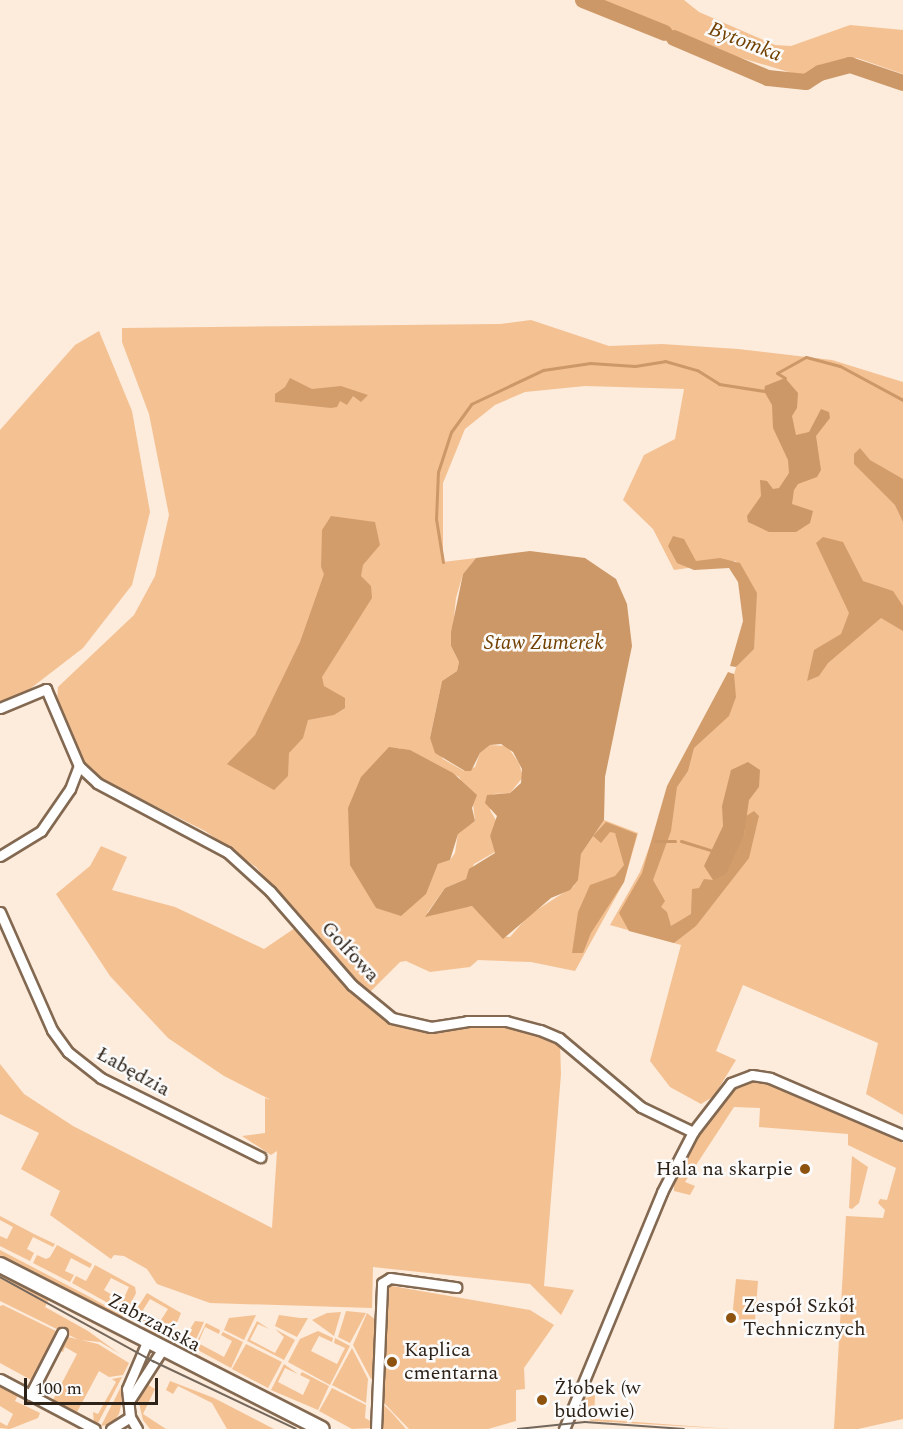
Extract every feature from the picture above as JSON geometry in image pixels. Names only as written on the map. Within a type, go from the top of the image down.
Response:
[{"type":"main road","name":"Zabrzańska","points":[[0,1265],[162,1350],[322,1429]]},
{"type":"street","name":"Golfowa","points":[[0,708],[46,688],[79,766],[98,783],[227,852],[270,891],[352,985],[392,1018],[431,1027],[467,1021],[506,1021],[540,1030],[559,1038],[641,1107],[693,1132]]},
{"type":"street","points":[[0,856],[41,831],[70,789],[79,766]]},
{"type":"street","name":"Łabędzia","points":[[0,912],[52,1030],[68,1052],[101,1078],[260,1157]]},
{"type":"street","points":[[564,1429],[662,1192],[693,1132],[731,1083],[752,1075],[836,1104],[903,1135]]},
{"type":"street","points":[[376,1429],[382,1283],[390,1278],[456,1287]]},
{"type":"street","points":[[30,1395],[62,1333]]},
{"type":"street","points":[[135,1428],[130,1417],[127,1389],[147,1342]]},
{"type":"street","points":[[129,1401],[162,1350]]},
{"type":"street","points":[[0,1379],[95,1429]]},
{"type":"street","points":[[111,1429],[130,1417]]},
{"type":"shaded area","points":[[594,0],[684,0],[699,12],[775,45],[791,46],[850,25],[903,30],[903,74],[857,58],[820,65],[802,76],[728,54]]},
{"type":"shaded area","points":[[531,320],[609,346],[662,344],[738,349],[832,360],[903,382],[903,1115],[866,1094],[878,1043],[743,985],[716,1051],[736,1060],[714,1096],[701,1104],[670,1087],[650,1061],[681,945],[610,925],[640,872],[670,791],[696,737],[723,711],[749,624],[749,591],[736,561],[674,570],[653,529],[623,500],[644,455],[675,439],[684,389],[585,386],[525,392],[495,405],[465,429],[443,483],[443,562],[476,558],[463,574],[456,598],[451,646],[459,662],[457,671],[442,681],[430,738],[443,759],[464,771],[475,767],[480,753],[490,745],[507,746],[519,763],[523,777],[510,793],[493,794],[490,810],[497,822],[490,836],[495,852],[474,864],[466,879],[445,888],[427,913],[472,906],[494,924],[500,936],[510,937],[529,915],[574,886],[581,854],[604,820],[638,833],[624,882],[575,971],[531,962],[478,960],[470,967],[430,972],[406,961],[400,962],[368,994],[344,971],[256,867],[205,831],[99,778],[76,751],[57,702],[58,687],[134,615],[155,576],[169,515],[149,414],[122,342],[122,328],[500,324]],"holes":[[[399,748],[459,777],[473,803],[475,821],[458,833],[455,853],[450,860],[438,864],[426,893],[416,900],[376,908],[351,835],[348,808]]]},
{"type":"shaded area","points":[[99,331],[132,411],[150,512],[132,585],[83,648],[22,695],[0,704],[0,430],[75,345]]},
{"type":"shaded area","points":[[290,378],[312,389],[341,386],[368,395],[361,402],[353,396],[347,405],[340,401],[337,407],[331,408],[275,402],[275,394],[285,387]]},
{"type":"shaded area","points":[[860,448],[870,460],[903,479],[903,522],[895,505],[854,464],[854,454]]},
{"type":"shaded area","points":[[331,516],[375,522],[380,545],[363,565],[361,576],[371,586],[372,598],[322,677],[324,686],[345,698],[345,708],[334,715],[308,720],[303,738],[289,753],[288,776],[274,790],[227,764],[255,735],[300,642],[324,574],[321,567],[322,530]]},
{"type":"shaded area","points":[[673,536],[684,539],[696,561],[720,558],[740,563],[757,593],[754,649],[736,667],[730,666],[743,621],[738,582],[729,568],[694,570],[677,563],[668,546]]},
{"type":"shaded area","points":[[823,537],[843,542],[863,581],[893,591],[903,606],[903,631],[881,618],[828,663],[819,676],[807,681],[814,650],[841,634],[849,613],[816,543]]},
{"type":"shaded area","points":[[728,672],[734,674],[736,697],[729,716],[694,748],[688,771],[677,787],[671,831],[653,880],[665,901],[661,907],[667,912],[671,926],[691,914],[692,889],[699,888],[704,879],[713,880],[744,835],[746,816],[754,811],[759,816],[749,858],[696,926],[674,943],[629,931],[619,913],[642,873],[667,786]]},
{"type":"shaded area","points":[[606,822],[637,834],[624,882],[591,933],[583,953],[572,953],[578,912],[590,885],[615,876],[624,865],[615,833],[610,832],[601,843],[593,836]]},
{"type":"shaded area","points":[[101,846],[127,857],[112,890],[175,907],[264,949],[295,928],[364,1003],[400,1025],[422,1032],[498,1023],[528,1030],[560,1043],[561,1074],[544,1286],[574,1290],[561,1315],[530,1284],[373,1267],[372,1308],[210,1303],[157,1284],[147,1269],[124,1256],[114,1255],[111,1259],[50,1215],[60,1191],[21,1169],[39,1133],[0,1114],[0,1064],[24,1094],[73,1126],[272,1228],[277,1151],[271,1155],[242,1136],[265,1133],[265,1098],[271,1100],[224,1076],[168,1038],[110,976],[56,894],[90,866]]},
{"type":"shaded area","points":[[747,1081],[771,1085],[867,1124],[903,1143],[903,1419],[858,1429],[834,1429],[846,1216],[883,1218],[885,1210],[878,1203],[880,1199],[887,1200],[896,1168],[848,1145],[848,1134],[759,1127],[760,1108],[734,1107],[685,1182],[695,1186],[690,1195],[674,1191],[674,1180],[717,1103]]},
{"type":"shaded area","points":[[852,1156],[868,1167],[859,1203],[852,1209],[849,1208]]},
{"type":"shaded area","points":[[0,1216],[55,1244],[53,1247],[33,1237],[27,1249],[34,1253],[30,1261],[0,1246],[0,1236],[7,1239],[13,1227],[0,1220]]},
{"type":"shaded area","points":[[57,1245],[92,1264],[90,1268],[71,1258],[65,1271],[74,1275],[70,1282],[33,1263],[37,1255],[46,1259],[50,1257]]},
{"type":"shaded area","points":[[0,1250],[124,1316],[117,1319],[57,1289],[0,1258]]},
{"type":"shaded area","points":[[95,1265],[135,1287],[136,1293],[126,1313],[110,1304],[115,1296],[123,1300],[129,1287],[111,1278],[104,1290],[112,1295],[108,1303],[72,1283],[76,1276],[86,1281]]},
{"type":"shaded area","points":[[0,1271],[127,1342],[49,1299],[45,1307],[88,1331],[120,1354],[100,1342],[79,1340],[0,1301]]},
{"type":"shaded area","points":[[736,1279],[758,1281],[755,1321],[732,1319]]},
{"type":"shaded area","points":[[386,1285],[530,1310],[554,1325],[524,1368],[525,1389],[516,1390],[516,1421],[488,1429],[409,1429],[382,1401]]},
{"type":"shaded area","points":[[147,1293],[181,1313],[174,1330],[186,1336],[195,1321],[204,1322],[192,1348],[149,1325],[154,1316],[161,1320],[168,1309],[150,1299],[143,1310],[150,1314],[146,1323],[132,1316]]},
{"type":"shaded area","points":[[3,1305],[60,1333],[33,1381],[0,1363],[0,1306]]},
{"type":"shaded area","points":[[346,1311],[366,1313],[350,1343],[338,1337]]},
{"type":"shaded area","points":[[341,1312],[334,1336],[312,1320],[327,1313]]},
{"type":"shaded area","points":[[367,1313],[377,1321],[375,1378],[371,1379],[353,1345]]},
{"type":"shaded area","points":[[256,1315],[244,1340],[224,1330],[229,1318]]},
{"type":"shaded area","points":[[279,1315],[308,1318],[297,1337],[275,1326]]},
{"type":"shaded area","points":[[257,1321],[269,1329],[258,1324],[250,1340],[275,1353],[284,1337],[275,1329],[295,1340],[284,1360],[247,1341]]},
{"type":"shaded area","points":[[206,1323],[220,1330],[219,1334],[205,1327],[198,1343],[224,1357],[232,1341],[221,1335],[223,1332],[243,1342],[231,1368],[194,1348]]},
{"type":"shaded area","points":[[144,1326],[266,1391],[140,1331]]},
{"type":"shaded area","points":[[318,1331],[333,1338],[332,1342],[319,1336],[311,1351],[337,1364],[345,1348],[334,1343],[335,1338],[350,1346],[330,1385],[288,1362],[300,1339]]},
{"type":"shaded area","points":[[64,1336],[98,1344],[129,1363],[123,1375],[109,1377],[99,1371],[77,1412],[53,1400],[77,1354],[65,1347],[63,1352],[57,1349]]},
{"type":"shaded area","points":[[246,1344],[282,1362],[268,1388],[232,1369]]},
{"type":"shaded area","points":[[352,1348],[368,1379],[366,1403],[332,1385]]},
{"type":"shaded area","points":[[284,1364],[298,1374],[285,1368],[278,1382],[303,1395],[310,1380],[300,1375],[302,1372],[329,1386],[318,1410],[271,1390]]},
{"type":"shaded area","points":[[129,1371],[119,1414],[112,1424],[101,1426]]},
{"type":"shaded area","points":[[122,1377],[97,1425],[94,1423],[93,1412],[98,1414],[116,1382],[112,1379]]},
{"type":"shaded area","points":[[170,1381],[214,1398],[274,1429],[227,1429],[212,1403],[178,1386],[173,1394],[166,1390]]},
{"type":"shaded area","points":[[145,1383],[155,1389],[143,1414],[166,1429],[150,1429],[143,1420],[138,1399]]},
{"type":"shaded area","points":[[0,1385],[18,1395],[15,1401],[40,1413],[38,1418],[10,1429],[0,1428],[0,1422],[7,1426],[13,1414],[0,1406]]},
{"type":"shaded area","points":[[332,1388],[366,1405],[365,1418],[372,1422],[372,1428],[352,1429],[319,1411]]},
{"type":"shaded area","points":[[595,1395],[594,1419],[731,1429],[591,1421],[582,1410],[583,1399]]},
{"type":"shaded area","points":[[382,1403],[393,1414],[406,1429],[382,1429]]},
{"type":"water","points":[[785,378],[798,393],[797,408],[792,416],[796,435],[809,432],[821,409],[829,412],[830,418],[816,436],[821,470],[817,477],[798,484],[794,490],[792,504],[813,511],[810,523],[796,532],[769,532],[748,522],[747,516],[761,496],[760,480],[767,481],[773,489],[779,488],[789,473],[788,460],[773,428],[772,405],[764,391],[765,386]]},
{"type":"water","name":"Staw Zumerek","points":[[530,551],[585,558],[616,579],[627,604],[632,646],[605,777],[604,820],[581,854],[578,880],[570,890],[551,898],[503,939],[472,906],[425,917],[445,888],[466,879],[469,869],[495,853],[490,836],[497,816],[485,803],[487,795],[510,793],[521,783],[522,769],[513,752],[501,744],[490,745],[480,753],[471,771],[465,771],[435,753],[430,738],[442,681],[457,671],[459,662],[451,646],[451,632],[463,574],[476,558]]},
{"type":"water","points":[[389,747],[410,750],[453,773],[477,795],[472,808],[475,821],[458,834],[450,860],[438,864],[426,894],[401,916],[376,908],[350,865],[348,808],[361,777]]},
{"type":"water","points":[[748,762],[760,770],[759,787],[749,800],[744,835],[726,874],[713,880],[704,866],[723,826],[722,806],[731,770]]},
{"type":"waterway","name":"Bytomka","points":[[583,0],[665,33]]},
{"type":"waterway","name":"Bytomka","points":[[674,38],[768,78],[806,82],[820,73],[850,65],[903,83]]},
{"type":"waterway","points":[[785,378],[777,373],[806,357],[840,366],[903,400]]},
{"type":"waterway","points":[[443,562],[436,519],[438,472],[451,432],[471,404],[543,370],[590,363],[635,366],[665,361],[697,370],[719,384],[764,391]]},
{"type":"waterway","points":[[655,841],[675,841]]},
{"type":"waterway","points":[[681,841],[711,850]]},
{"type":"tram line","points":[[0,1277],[153,1361],[296,1429]]},
{"type":"tram line","points":[[518,1429],[585,1422],[684,1429]]},
{"type":"place","name":"Hala na skarpie","points":[[805,1169]]},
{"type":"place","name":"Zespół Szkół Technicznych","points":[[731,1318]]},
{"type":"place","name":"Kaplica cmentarna","points":[[392,1362]]},
{"type":"place","name":"Żłobek (w budowie)","points":[[542,1400]]}]
